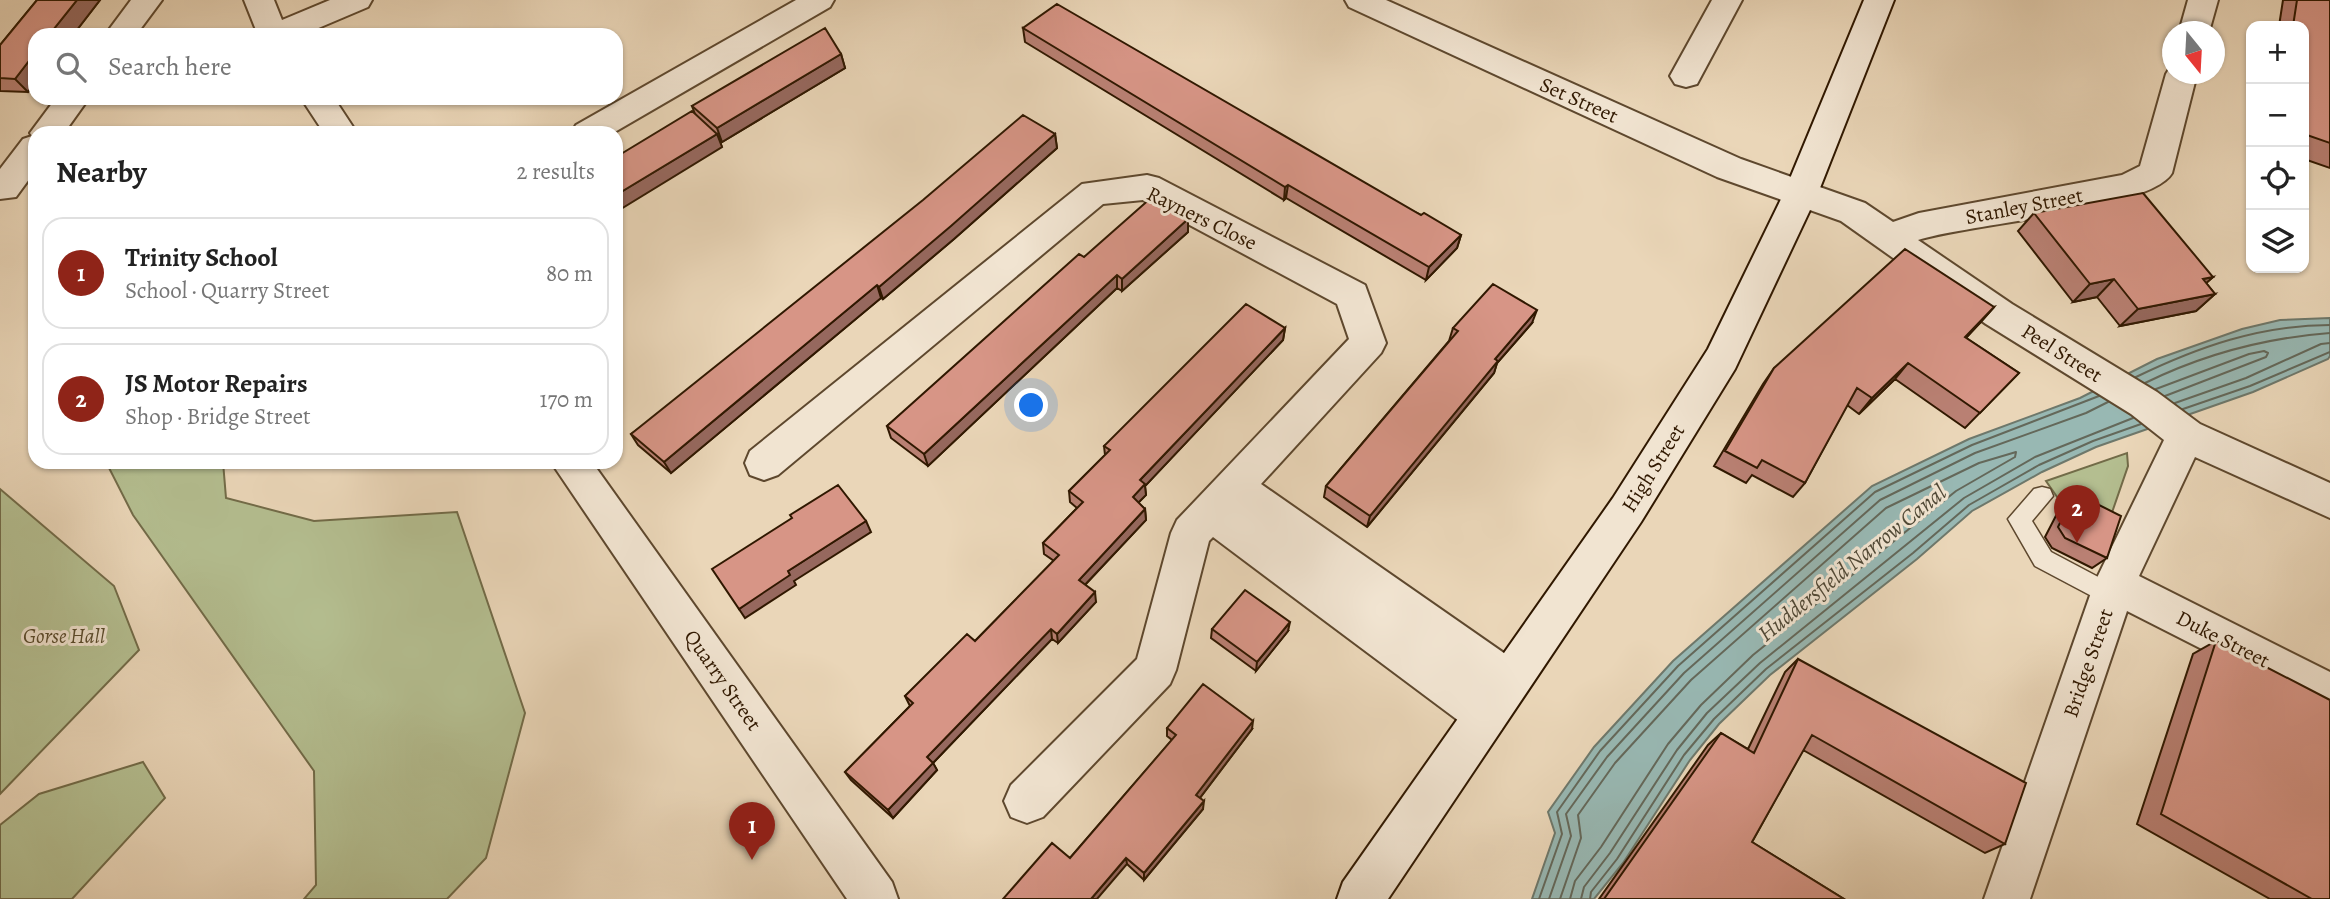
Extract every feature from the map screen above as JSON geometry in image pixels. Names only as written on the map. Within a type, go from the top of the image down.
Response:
[{"type":"street","points":[[125,28],[147,0]]},
{"type":"street","points":[[258,0],[271,28]]},
{"type":"street","points":[[291,28],[357,0]]},
{"type":"street","points":[[599,126],[819,0]]},
{"type":"street","name":"Set Street","points":[[1360,0],[1729,168],[1801,193]]},
{"type":"street","points":[[1686,76],[1727,0]]},
{"type":"street","name":"High Street","points":[[1360,899],[1627,510],[1722,358],[1801,193],[1879,0]]},
{"type":"street","points":[[2197,21],[2203,0]]},
{"type":"street","name":"Stanley Street","points":[[1891,236],[1919,226],[2129,186],[2155,173],[2179,84]]},
{"type":"street","points":[[51,126],[68,105]]},
{"type":"street","points":[[322,105],[336,126]]},
{"type":"street","points":[[4,188],[28,157]]},
{"type":"street","name":"Rayners Close","points":[[764,463],[1094,194],[1147,187],[1352,295],[1368,343],[1191,533],[1155,670],[1027,801]]},
{"type":"street","name":"Peel Street","points":[[1801,193],[1853,212],[1891,236],[1931,268],[2144,403],[2186,435],[2330,500]]},
{"type":"street","name":"Bridge Street","points":[[2007,899],[2113,590],[2186,435]]},
{"type":"street","name":"Quarry Street","points":[[575,469],[875,899]]},
{"type":"street","points":[[1221,498],[1509,681]]},
{"type":"street","points":[[1221,498],[1486,715]]},
{"type":"street","name":"Duke Street","points":[[2113,590],[2330,694]]},
{"type":"lane","points":[[2042,496],[2019,519],[2043,559],[2113,590]]},
{"type":"green space","points":[[2127,453],[2128,466],[2107,527],[2062,504],[2046,481]]},
{"type":"green space","points":[[110,469],[224,469],[226,498],[314,521],[457,512],[525,713],[486,858],[447,899],[304,899],[316,885],[314,771],[133,515]]},
{"type":"green space","name":"Gorse Hall","points":[[0,489],[114,586],[139,650],[0,794]]},
{"type":"green space","points":[[143,762],[165,798],[72,899],[0,899],[0,825],[39,794]]},
{"type":"water","name":"Huddersfield Narrow Canal","points":[[2330,318],[2328,359],[2253,392],[2096,447],[2042,472],[1972,511],[1917,559],[1770,675],[1719,724],[1690,760],[1623,863],[1594,899],[1532,899],[1555,833],[1548,812],[1594,747],[1673,661],[1872,486],[1969,439],[2080,398],[2157,359],[2242,329],[2280,320]]},
{"type":"building","points":[[37,0],[77,0],[55,28],[28,28],[28,62],[15,79],[0,78],[0,45]]},
{"type":"building","points":[[2297,0],[2330,0],[2330,143],[2309,136],[2309,21],[2294,21]]},
{"type":"building","points":[[1057,4],[1421,215],[1424,213],[1461,235],[1429,267],[1288,185],[1285,187],[1023,28]]},
{"type":"building","points":[[825,28],[841,54],[717,128],[692,106]]},
{"type":"building","points":[[692,111],[717,134],[623,191],[623,153]]},
{"type":"building","points":[[1023,115],[1055,134],[879,287],[877,285],[664,462],[631,434],[923,200]]},
{"type":"building","points":[[2143,193],[2213,277],[2203,279],[2215,294],[2138,309],[2114,279],[2090,284],[2034,213]]},
{"type":"building","points":[[1152,197],[1188,219],[1122,279],[1117,275],[924,454],[887,426],[1079,254],[1084,257]]},
{"type":"building","points":[[1905,249],[1994,307],[1965,337],[2019,373],[1980,413],[1908,363],[1872,398],[1857,388],[1805,483],[1762,460],[1757,468],[1725,451],[1774,368]]},
{"type":"building","points":[[1493,284],[1537,310],[1370,516],[1326,486],[1458,331],[1453,328]]},
{"type":"building","points":[[1246,304],[1285,328],[1140,480],[1145,484],[1133,497],[1145,509],[1079,580],[1095,592],[1057,634],[1051,629],[927,757],[933,763],[888,810],[845,772],[913,703],[905,696],[967,634],[975,641],[1059,555],[1043,543],[1083,502],[1069,491],[1110,450],[1104,446]]},
{"type":"building","points":[[838,485],[866,521],[788,571],[790,575],[739,609],[712,569]]},
{"type":"building","points":[[2075,493],[2121,516],[2107,558],[2065,538],[2058,527]]},
{"type":"building","points":[[1245,590],[1290,622],[1257,662],[1212,629]]},
{"type":"building","points":[[2216,641],[2330,700],[2330,899],[2312,899],[2161,814]]},
{"type":"building","points":[[1798,659],[2026,783],[2005,844],[1812,735],[1752,842],[1844,899],[1604,899],[1721,733],[1754,753]]},
{"type":"building","points":[[1203,684],[1253,721],[1196,795],[1204,801],[1144,873],[1126,858],[1091,899],[1003,899],[1052,843],[1070,858],[1176,735],[1167,728]]},
{"type":"place","name":"JS Motor Repairs","points":[[2077,543]]},
{"type":"place","name":"Trinity School","points":[[752,860]]}]
